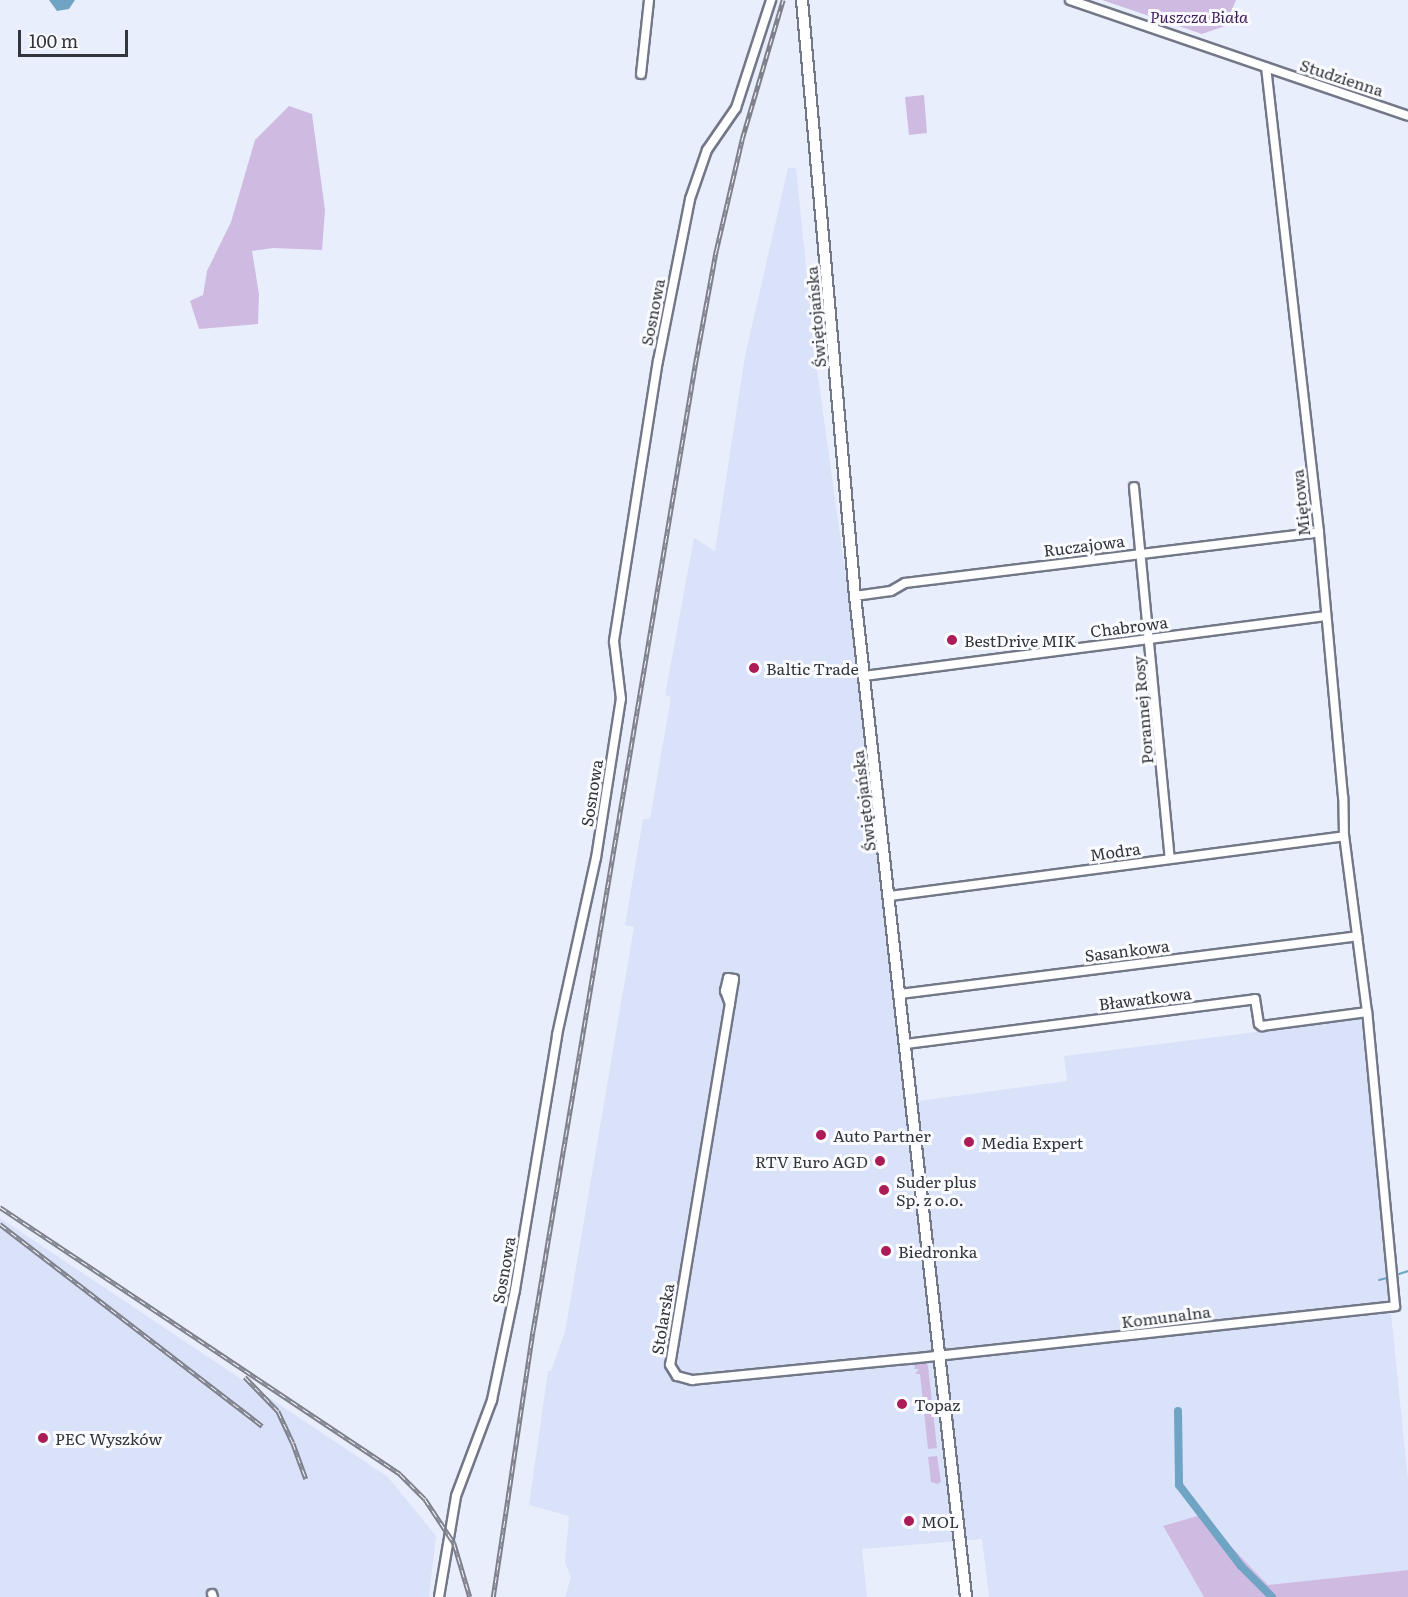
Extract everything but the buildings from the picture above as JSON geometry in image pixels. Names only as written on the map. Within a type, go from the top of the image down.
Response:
[{"type":"street","points":[[641,74],[649,0]]},
{"type":"street","name":"Sosnowa","points":[[439,1597],[456,1496],[492,1400],[510,1312],[557,1035],[596,858],[621,699],[614,641],[658,361],[690,199],[708,150],[736,108],[771,0]]},
{"type":"street","name":"Świętojańska","points":[[802,0],[855,596],[966,1597]]},
{"type":"street","points":[[1070,0],[1266,68]]},
{"type":"street","name":"Studzienna","points":[[1266,68],[1408,116]]},
{"type":"street","name":"Miętowa","points":[[1266,68],[1319,532],[1343,797],[1344,836],[1367,1012],[1395,1306]]},
{"type":"street","name":"Porannej Rosy","points":[[1134,487],[1170,858]]},
{"type":"street","name":"Ruczajowa","points":[[855,596],[891,591],[905,583],[1319,532]]},
{"type":"street","name":"Chabrowa","points":[[864,676],[1326,616]]},
{"type":"street","name":"Modra","points":[[890,896],[1344,836]]},
{"type":"street","name":"Sasankowa","points":[[900,994],[1357,936]]},
{"type":"street","name":"Bławatkowa","points":[[906,1044],[1255,999],[1259,1024],[1262,1026],[1367,1012]]},
{"type":"street","name":"Stolarska","points":[[730,1004],[670,1365],[677,1376],[692,1380],[940,1356]]},
{"type":"street","name":"Komunalna","points":[[940,1356],[1395,1306]]},
{"type":"shaded area","points":[[788,168],[796,168],[815,355],[919,1101],[1067,1081],[1064,1056],[1361,1019],[1408,1480],[1408,1570],[1268,1585],[1201,1515],[1163,1527],[1204,1597],[989,1597],[982,1539],[862,1549],[867,1597],[565,1597],[571,1577],[565,1563],[569,1516],[529,1505],[548,1371],[551,1371],[565,1332],[634,927],[625,925],[643,819],[650,819],[671,697],[665,695],[694,538],[715,551],[745,356]]},
{"type":"shaded area","points":[[0,1218],[388,1477],[436,1536],[429,1597],[0,1597]]},
{"type":"green space","name":"Puszcza Biała","points":[[1102,0],[1236,0],[1225,26],[1202,34]]},
{"type":"green space","points":[[924,95],[927,133],[909,135],[905,97]]},
{"type":"green space","points":[[289,106],[312,114],[325,210],[322,250],[273,248],[252,251],[259,294],[258,324],[199,329],[190,301],[203,295],[207,271],[231,222],[255,140]]},
{"type":"green space","points":[[925,1361],[928,1366],[937,1448],[928,1449],[920,1374],[915,1374],[919,1369],[914,1369],[916,1362]]},
{"type":"green space","points":[[937,1456],[941,1482],[937,1484],[931,1482],[928,1457]]},
{"type":"green space","points":[[1201,1515],[1268,1585],[1408,1570],[1408,1597],[1204,1597],[1163,1526]]},
{"type":"water","points":[[49,0],[75,0],[69,9],[57,11]]},
{"type":"waterway","points":[[1399,1274],[1408,1271]]},
{"type":"waterway","points":[[1379,1280],[1387,1278]]},
{"type":"waterway","points":[[1178,1411],[1179,1485],[1241,1566],[1272,1597]]},
{"type":"railway","points":[[493,1597],[533,1330],[695,365],[716,251],[742,139],[783,0]]},
{"type":"railway","points":[[0,1207],[400,1474],[425,1499],[454,1543],[470,1597]]},
{"type":"railway","points":[[0,1224],[262,1426]]},
{"type":"railway","points":[[245,1377],[278,1411],[306,1479]]},
{"type":"place","name":"BestDrive MIK","points":[[952,640]]},
{"type":"place","name":"Baltic Trade","points":[[754,668]]},
{"type":"place","name":"Auto Partner","points":[[821,1135]]},
{"type":"place","name":"Media Expert","points":[[969,1142]]},
{"type":"place","name":"RTV Euro AGD","points":[[880,1161]]},
{"type":"place","name":"Suder plus Sp. z o.o.","points":[[884,1190]]},
{"type":"place","name":"Biedronka","points":[[886,1251]]},
{"type":"place","name":"Topaz","points":[[902,1404]]},
{"type":"place","name":"PEC Wyszków","points":[[43,1438]]},
{"type":"place","name":"MOL","points":[[909,1521]]}]
